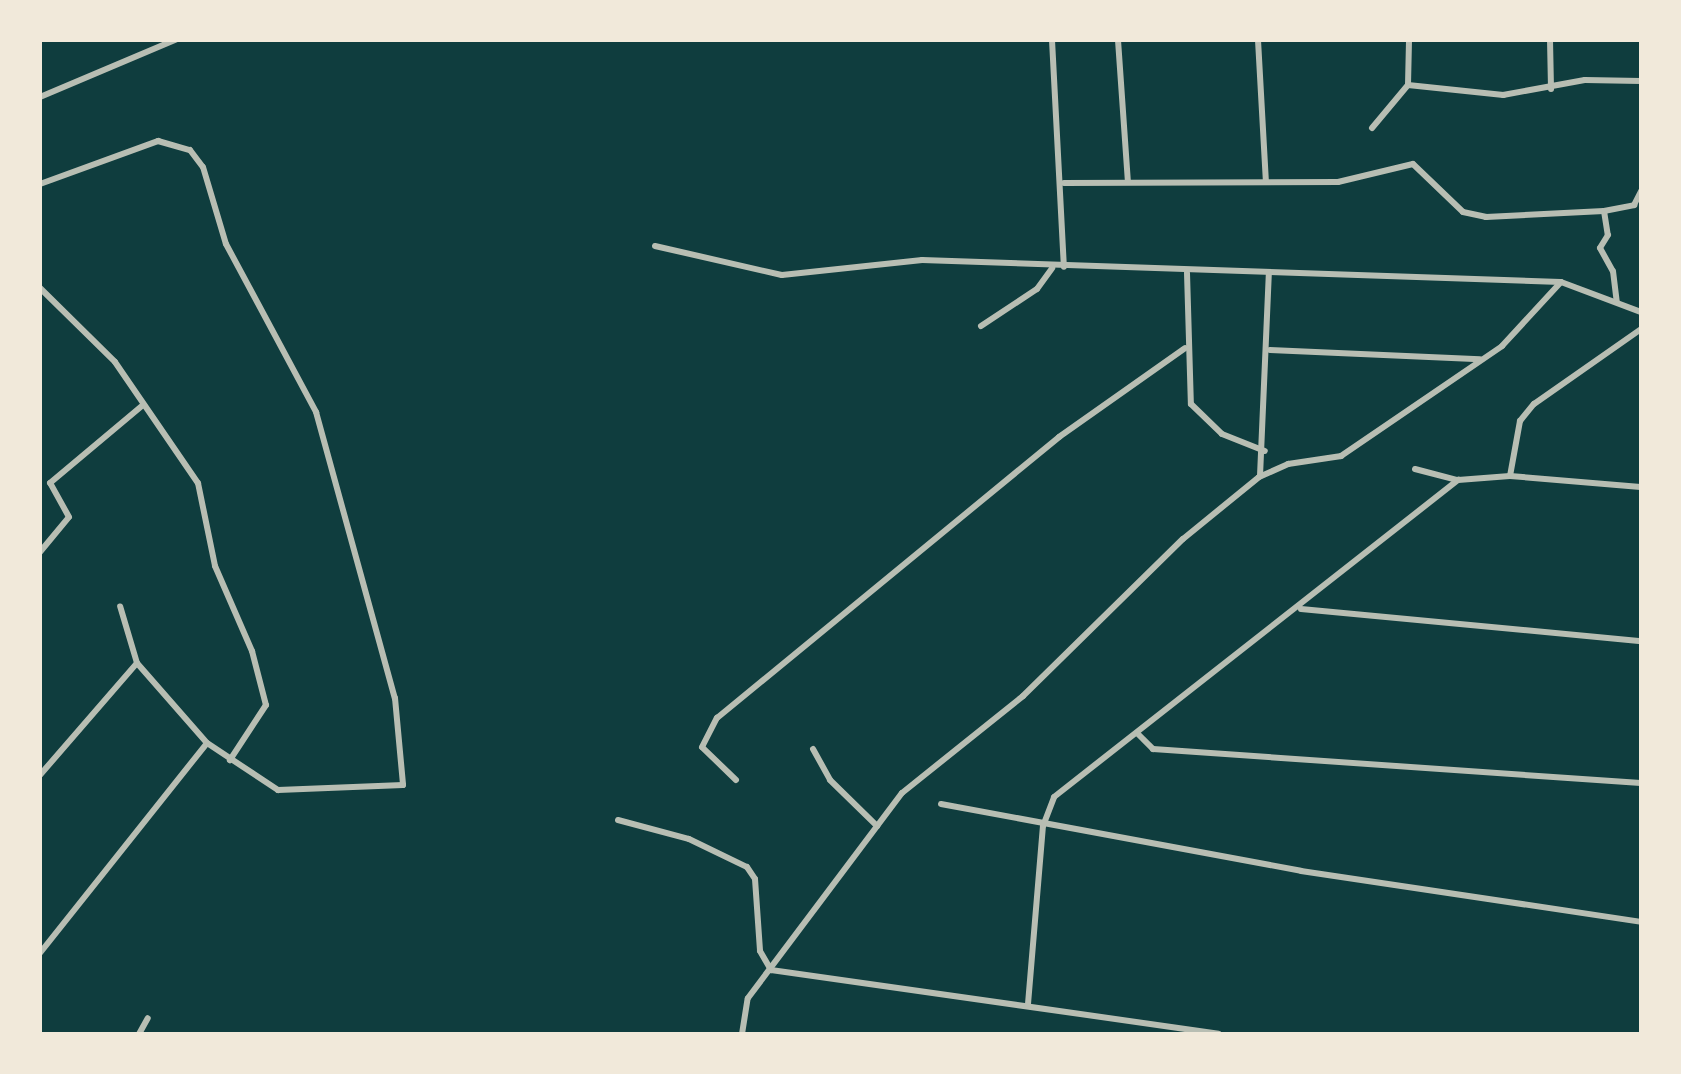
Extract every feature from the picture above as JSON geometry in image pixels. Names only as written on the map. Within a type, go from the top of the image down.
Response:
[{"type":"street","points":[[40,97],[175,40]]},
{"type":"street","points":[[1052,40],[1064,182],[1064,267]]},
{"type":"street","points":[[1118,40],[1128,182]]},
{"type":"street","points":[[1258,40],[1266,181]]},
{"type":"street","points":[[1372,128],[1408,85],[1409,40]]},
{"type":"street","points":[[1550,40],[1551,89]]},
{"type":"street","points":[[1408,85],[1503,95],[1585,80],[1641,81]]},
{"type":"street","points":[[40,184],[158,142],[190,150],[203,167],[226,244],[316,412],[395,698],[402,785],[278,790],[230,760],[207,742],[137,663],[120,606]]},
{"type":"street","points":[[1064,182],[1338,182],[1413,164],[1462,212],[1474,215],[1604,211],[1634,205],[1641,191]]},
{"type":"street","points":[[1604,211],[1608,234],[1600,248],[1613,270],[1616,302]]},
{"type":"street","points":[[655,246],[782,274],[922,260],[1187,273],[1561,282],[1641,312]]},
{"type":"street","points":[[981,326],[1037,289],[1053,267]]},
{"type":"street","points":[[1187,273],[1185,348],[1198,416],[1222,434],[1265,451]]},
{"type":"street","points":[[1260,477],[1270,350],[1269,273]]},
{"type":"street","points":[[742,1034],[748,998],[902,793],[1023,696],[1184,539],[1260,477],[1288,464],[1341,456],[1525,326],[1561,282]]},
{"type":"street","points":[[40,288],[114,362],[198,483],[215,566],[252,651],[266,705],[230,760]]},
{"type":"street","points":[[1510,476],[1520,421],[1534,404],[1641,329]]},
{"type":"street","points":[[736,780],[702,747],[717,718],[1059,437],[1185,348]]},
{"type":"street","points":[[1270,350],[1482,360]]},
{"type":"street","points":[[40,552],[69,517],[50,484],[142,405]]},
{"type":"street","points":[[1415,469],[1458,480],[1510,476],[1641,487]]},
{"type":"street","points":[[1028,1004],[1044,826],[1054,797],[1301,608],[1458,480]]},
{"type":"street","points":[[1301,608],[1641,641]]},
{"type":"street","points":[[40,775],[137,663]]},
{"type":"street","points":[[1139,735],[1153,749],[1641,783]]},
{"type":"street","points":[[40,953],[207,742]]},
{"type":"street","points":[[813,749],[830,780],[877,826]]},
{"type":"street","points":[[941,804],[1044,826],[1641,922]]},
{"type":"street","points":[[618,820],[690,839],[747,867],[755,879],[760,950],[771,970]]},
{"type":"street","points":[[771,970],[1218,1034]]},
{"type":"street","points":[[139,1034],[148,1018]]}]
